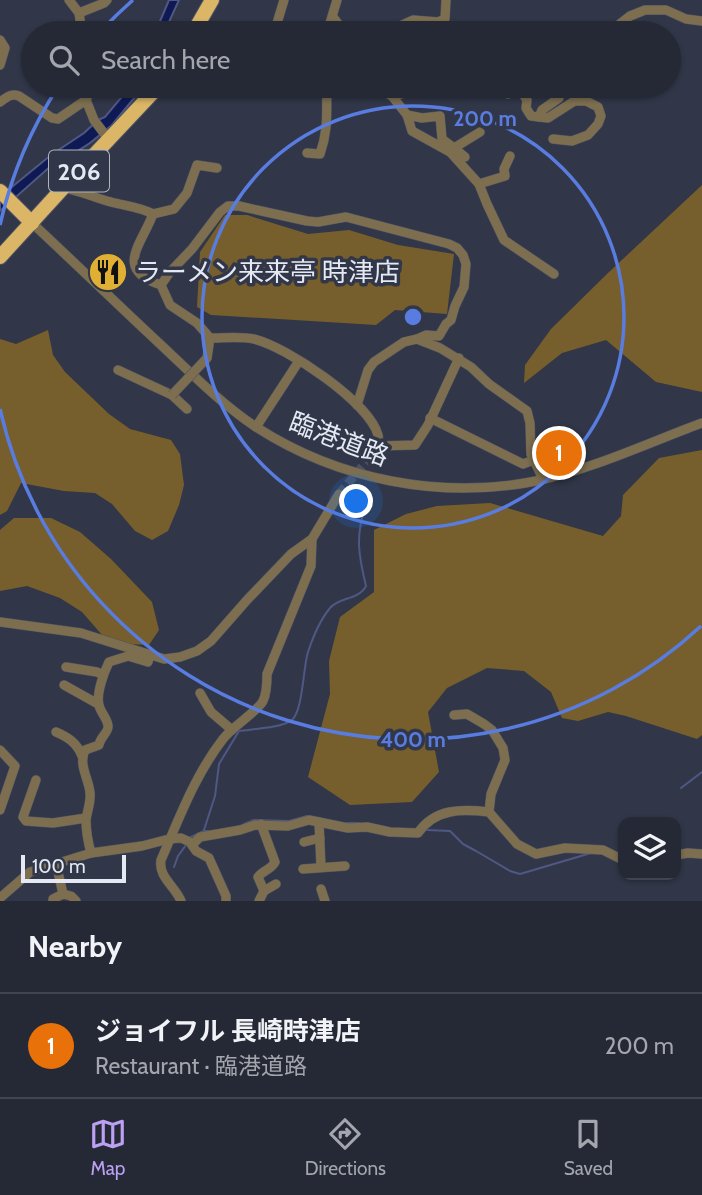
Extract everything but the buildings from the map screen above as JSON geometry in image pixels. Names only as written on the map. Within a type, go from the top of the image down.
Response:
[{"type":"highway","points":[[200,21],[212,0]]},
{"type":"highway","name":"206","points":[[0,257],[107,137],[147,98]]},
{"type":"highway","name":"206","points":[[0,191],[7,203],[32,223]]},
{"type":"street","points":[[69,0],[79,13],[80,21]]},
{"type":"street","points":[[79,13],[107,0]]},
{"type":"street","points":[[278,21],[284,0]]},
{"type":"street","points":[[332,21],[337,0]]},
{"type":"street","points":[[440,21],[445,19],[446,0]]},
{"type":"street","points":[[624,21],[645,10],[656,9],[666,10],[686,19],[702,21]]},
{"type":"street","points":[[333,17],[336,21]]},
{"type":"street","points":[[0,40],[5,48],[0,65]]},
{"type":"street","points":[[0,102],[13,94],[21,97]]},
{"type":"street","points":[[22,98],[52,118],[58,119],[86,100],[94,120],[107,137]]},
{"type":"street","points":[[307,153],[320,154],[326,138],[327,98]]},
{"type":"street","points":[[394,98],[407,115],[411,131],[450,152],[479,184],[504,240],[554,274]]},
{"type":"street","points":[[525,98],[531,116],[548,118],[580,98]]},
{"type":"street","points":[[539,117],[542,110],[559,98]]},
{"type":"street","points":[[554,139],[572,141],[588,135],[598,124],[601,116],[598,107],[586,101],[575,101]]},
{"type":"street","points":[[407,115],[422,118],[440,116],[442,139],[465,157]]},
{"type":"street","points":[[454,148],[480,132]]},
{"type":"street","points":[[479,184],[505,176],[504,169],[510,156]]},
{"type":"street","points":[[63,188],[78,190],[115,204],[142,208],[153,214],[174,209],[187,194],[197,164],[217,168]]},
{"type":"street","points":[[161,285],[192,250],[220,212],[228,206],[306,221],[318,222],[346,217],[457,248],[466,264],[464,287],[451,320],[439,336],[426,335],[404,342],[374,362],[368,370],[357,405]]},
{"type":"street","points":[[153,214],[148,229],[136,247],[133,260],[146,280],[161,285],[170,305],[197,323],[211,338],[252,338],[272,345],[335,386],[357,405],[373,425],[379,436],[375,450],[415,445],[428,425],[459,358]]},
{"type":"street","name":"臨港道路","points":[[32,223],[237,413],[256,427],[303,452],[349,471],[386,480],[444,487],[495,487],[543,479],[602,461],[702,423]]},
{"type":"street","points":[[172,395],[207,358],[211,338]]},
{"type":"street","points":[[417,339],[459,358],[527,411],[531,454],[543,479]]},
{"type":"street","points":[[256,427],[299,361]]},
{"type":"street","points":[[118,370],[172,395],[187,409]]},
{"type":"street","points":[[430,418],[523,464],[534,460]]},
{"type":"street","points":[[0,622],[81,633],[164,659],[197,652],[211,641],[291,554],[312,539],[339,494]]},
{"type":"street","points":[[181,901],[159,867],[169,839],[200,776],[224,738],[262,704],[267,674],[311,566],[312,539]]},
{"type":"street","points":[[98,704],[103,675],[109,662],[128,656],[148,662],[150,655]]},
{"type":"street","points":[[66,667],[103,675]]},
{"type":"street","points":[[65,684],[98,704],[108,725],[99,745],[85,750],[82,756]]},
{"type":"street","points":[[200,693],[211,712],[232,730]]},
{"type":"street","points":[[454,715],[467,714],[484,724],[492,730],[503,748],[505,760],[491,794],[489,812]]},
{"type":"street","points":[[56,732],[68,737],[79,747],[82,756],[90,791],[86,818],[91,853]]},
{"type":"street","points":[[0,750],[15,766],[0,810]]},
{"type":"street","points":[[36,780],[23,817],[26,821],[53,823],[86,818]]},
{"type":"street","points":[[0,898],[30,872],[91,853],[142,846],[169,839],[189,842],[200,837],[261,824],[288,826],[309,820],[348,828],[367,827],[390,832],[421,829],[442,814],[465,809],[489,812],[517,844],[536,854],[565,848],[603,850],[618,858]]},
{"type":"street","points":[[319,822],[321,867]]},
{"type":"street","points":[[261,824],[275,862],[272,868],[258,877],[264,891]]},
{"type":"street","points":[[304,842],[320,838]]},
{"type":"street","points":[[189,842],[209,858],[226,901]]},
{"type":"street","points":[[681,854],[702,854]]},
{"type":"street","points":[[56,863],[63,894]]},
{"type":"street","points":[[303,869],[345,866]]},
{"type":"street","points":[[259,901],[264,891],[276,884]]},
{"type":"street","points":[[321,889],[325,901]]},
{"type":"street","points":[[53,901],[63,894],[76,901]]},
{"type":"shaded area","points":[[169,0],[179,0],[169,21],[160,21]]},
{"type":"shaded area","points":[[121,98],[134,98],[112,125],[90,143],[53,164],[0,211],[0,195],[105,117]]},
{"type":"shaded area","points":[[702,185],[702,392],[656,382],[606,340],[562,353],[524,383],[525,365],[551,329]]},
{"type":"shaded area","points":[[225,215],[247,215],[308,234],[349,230],[398,245],[454,254],[447,314],[395,310],[376,325],[211,315],[197,307],[200,252]]},
{"type":"shaded area","points":[[48,330],[53,355],[65,372],[109,414],[130,429],[171,440],[180,454],[184,485],[179,505],[168,531],[152,540],[135,531],[112,504],[95,493],[64,491],[21,483],[7,511],[0,515],[0,339],[16,344]]},
{"type":"shaded area","points":[[702,450],[702,735],[697,739],[608,712],[578,721],[562,718],[551,692],[524,671],[487,668],[447,688],[428,712],[439,772],[412,802],[350,805],[308,777],[330,694],[329,661],[340,617],[374,592],[374,530],[406,514],[437,506],[490,503],[603,536],[621,516],[623,495],[659,458]]},
{"type":"shaded area","points":[[14,518],[51,518],[80,532],[111,559],[152,602],[159,630],[149,645],[128,644],[103,636],[82,612],[60,598],[27,586],[0,591],[0,530]]},
{"type":"waterway","points":[[204,830],[215,796],[219,764],[239,731],[274,726],[292,720],[301,698],[308,652],[320,623],[334,604],[359,594],[366,586],[359,547],[365,508]]},
{"type":"waterway","points":[[681,788],[702,772]]},
{"type":"waterway","points":[[244,824],[254,820],[289,821],[307,816]]},
{"type":"waterway","points":[[347,823],[359,823]]},
{"type":"waterway","points":[[427,830],[450,831],[463,844],[520,874],[591,853]]},
{"type":"waterway","points":[[191,837],[204,831],[212,831]]},
{"type":"waterway","points":[[174,867],[186,845]]},
{"type":"tunnel","points":[[339,494],[372,455]]},
{"type":"place","name":"ラーメン来来亭 時津店","points":[[108,272]]},
{"type":"place","name":"ジョイフル 長崎時津店","points":[[559,453]]}]
